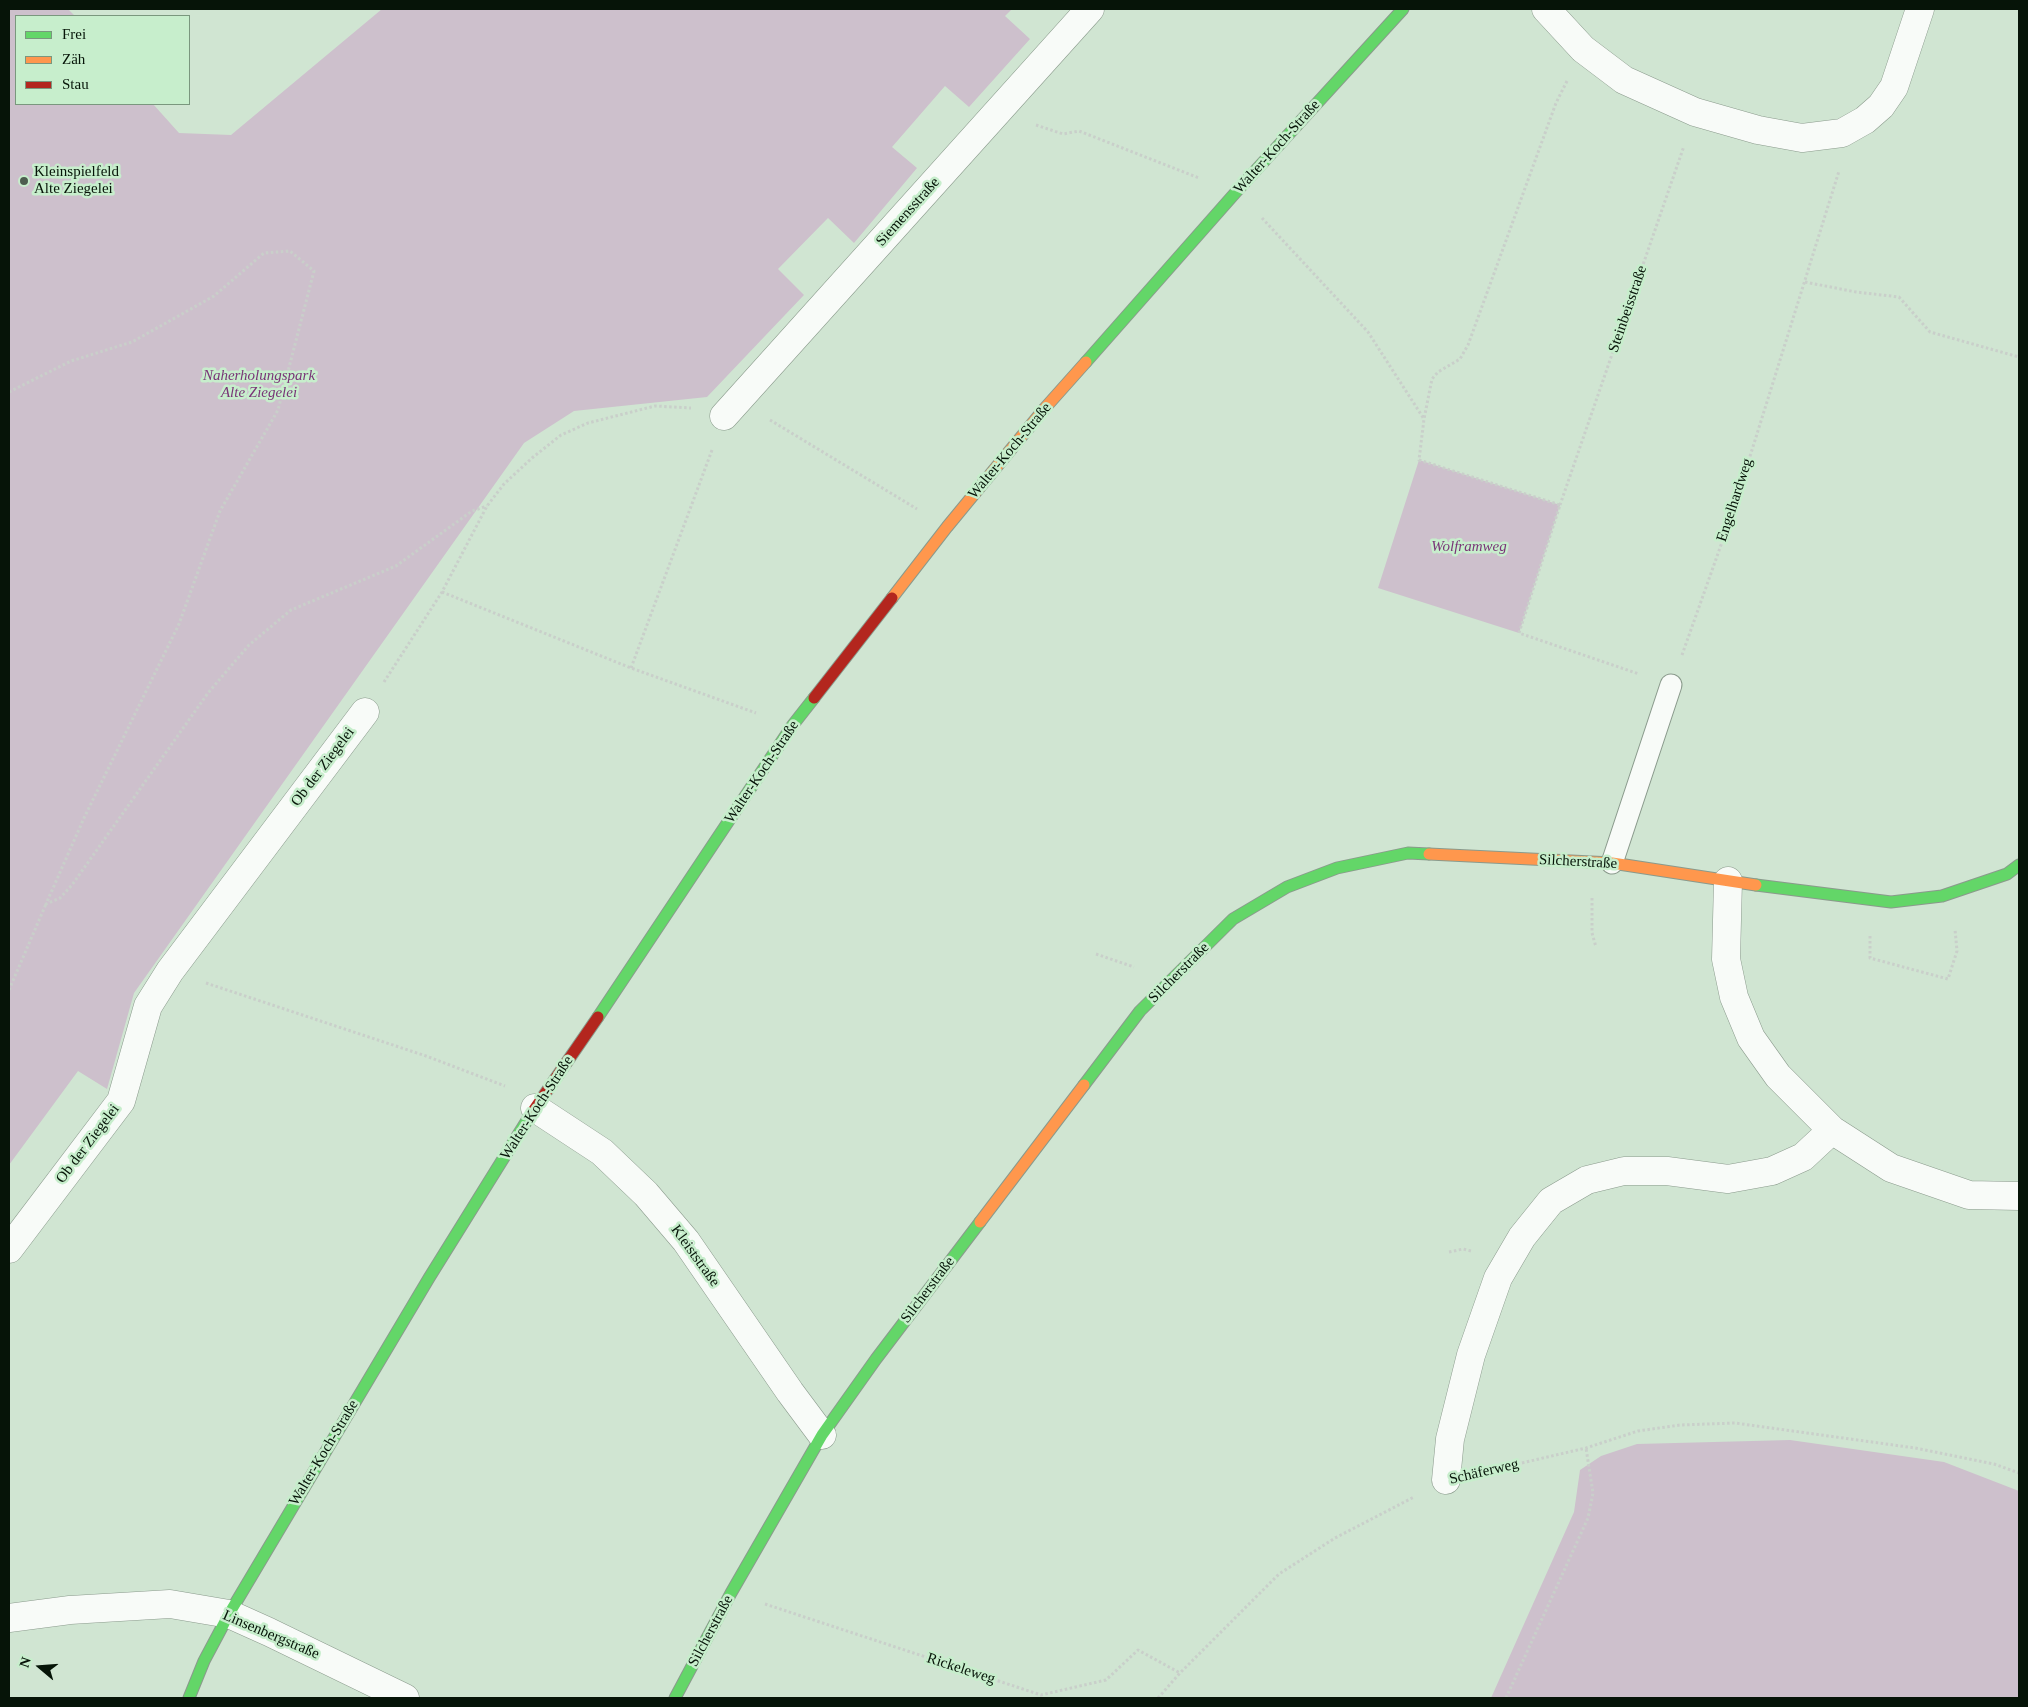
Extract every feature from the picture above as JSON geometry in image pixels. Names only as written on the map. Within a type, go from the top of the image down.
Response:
[{"type":"street","name":"Siemensstraße","points":[[731,408],[1090,9]]},
{"type":"street","name":"Walter-Koch-Straße","points":[[189,1698],[204,1661],[229,1614],[429,1278],[538,1104],[642,952],[792,726],[947,527],[1045,408],[1236,192],[1404,9]]},
{"type":"street","points":[[1546,9],[1583,49],[1624,80],[1696,112],[1758,130],[1802,138],[1842,133],[1871,116],[1881,106],[1894,87],[1920,9]]},
{"type":"street","name":"Ob der Ziegelei","points":[[9,1249],[121,1101],[148,1006],[170,970],[365,712]]},
{"type":"street","name":"Silcherstraße","points":[[675,1698],[731,1593],[822,1435],[882,1352],[1140,1012],[1233,919],[1287,887],[1337,868],[1408,853],[1612,863],[1728,881],[1891,902],[1942,896],[2007,874],[2019,865]]},
{"type":"street","points":[[1728,881],[1726,959],[1734,998],[1751,1038],[1778,1076],[1832,1130],[1891,1168],[1969,1195],[2019,1196]]},
{"type":"street","name":"Kleiststraße","points":[[538,1104],[562,1124],[602,1152],[646,1194],[686,1241],[790,1392],[822,1435]]},
{"type":"street","points":[[1446,1480],[1450,1439],[1471,1355],[1498,1278],[1522,1236],[1551,1201],[1587,1180],[1624,1170],[1667,1171],[1728,1180],[1772,1171],[1803,1156],[1832,1130]]},
{"type":"street","name":"Linsenbergstraße","points":[[9,1618],[70,1610],[170,1604],[229,1614],[405,1698]]},
{"type":"lane","points":[[1612,863],[1672,685]]},
{"type":"path","points":[[1583,49],[1556,102],[1468,346],[1460,358],[1438,372],[1432,379],[1424,419],[1419,460],[1560,505],[1519,633],[1672,685]]},
{"type":"path","name":"Steinbeisstraße","points":[[1560,505],[1696,112]]},
{"type":"path","points":[[997,113],[1062,134],[1079,131],[1236,192],[1368,332],[1424,419]]},
{"type":"path","name":"Engelhardweg","points":[[1672,685],[1732,514],[1841,167],[1842,133]]},
{"type":"path","points":[[9,392],[71,361],[132,342],[214,296],[264,253],[290,252],[314,272],[278,410],[220,511],[179,624],[84,818],[9,990]]},
{"type":"path","points":[[1805,282],[1899,298],[1930,332],[2019,357]]},
{"type":"path","name":"Ob der Ziegelei","points":[[365,712],[442,592],[487,506],[504,484],[532,458],[561,435],[588,423],[656,406],[731,408],[947,527]]},
{"type":"path","points":[[631,668],[731,408]]},
{"type":"path","points":[[46,904],[60,898],[72,885],[208,693],[249,645],[291,610],[396,566],[472,511],[487,506]]},
{"type":"path","points":[[442,592],[631,668],[792,726]]},
{"type":"path","points":[[1870,899],[1870,958],[1948,979],[1957,951],[1951,893]]},
{"type":"path","points":[[1591,914],[1592,934],[1596,947]]},
{"type":"path","points":[[170,970],[426,1056],[538,1104]]},
{"type":"path","name":"Schäferweg","points":[[1158,1698],[1180,1673],[1279,1574],[1335,1538],[1446,1480],[1586,1448],[1638,1430],[1680,1425],[1735,1424],[1915,1448],[1994,1464],[2019,1473]]},
{"type":"path","points":[[1506,1698],[1588,1518],[1594,1493],[1586,1448]]},
{"type":"path","name":"Rickeleweg","points":[[731,1593],[1041,1695],[1106,1680],[1138,1650],[1180,1673]]},
{"type":"green space","name":"Naherholungspark Alte Ziegelei","points":[[9,9],[68,9],[74,15],[15,15],[15,105],[154,105],[179,133],[231,135],[382,9],[1012,9],[1005,16],[1030,39],[969,107],[945,86],[892,147],[917,168],[854,243],[828,218],[778,269],[804,295],[707,397],[574,411],[524,443],[134,993],[107,1089],[78,1071],[9,1165]]},
{"type":"green space","name":"Wolframweg","points":[[1419,460],[1560,505],[1519,633],[1378,588]]},
{"type":"green space","points":[[1790,1440],[1944,1462],[2019,1491],[2019,1698],[1491,1698],[1574,1512],[1580,1470],[1601,1456],[1637,1444]]},
{"type":"traffic: fast","points":[[1086,362],[1236,192],[1403,9]]},
{"type":"traffic: fast","points":[[598,1017],[792,726],[814,698]]},
{"type":"traffic: fast","points":[[1084,1085],[1140,1011],[1233,919],[1287,887],[1337,868],[1408,853],[1429,854]]},
{"type":"traffic: fast","points":[[1756,885],[1891,902],[1942,896],[2007,874],[2019,865]]},
{"type":"traffic: fast","points":[[189,1698],[204,1661],[229,1614],[429,1278],[531,1114]]},
{"type":"traffic: fast","points":[[675,1698],[731,1593],[822,1435],[876,1359],[980,1222]]},
{"type":"traffic: slow","points":[[892,598],[947,527],[1045,408],[1086,362]]},
{"type":"traffic: slow","points":[[1429,854],[1612,863],[1756,885]]},
{"type":"traffic: slow","points":[[980,1222],[1084,1085]]},
{"type":"traffic: jam","points":[[814,698],[892,598]]},
{"type":"traffic: jam","points":[[531,1114],[598,1017]]},
{"type":"place","name":"Kleinspielfeld Alte Ziegelei","points":[[24,181]]}]
